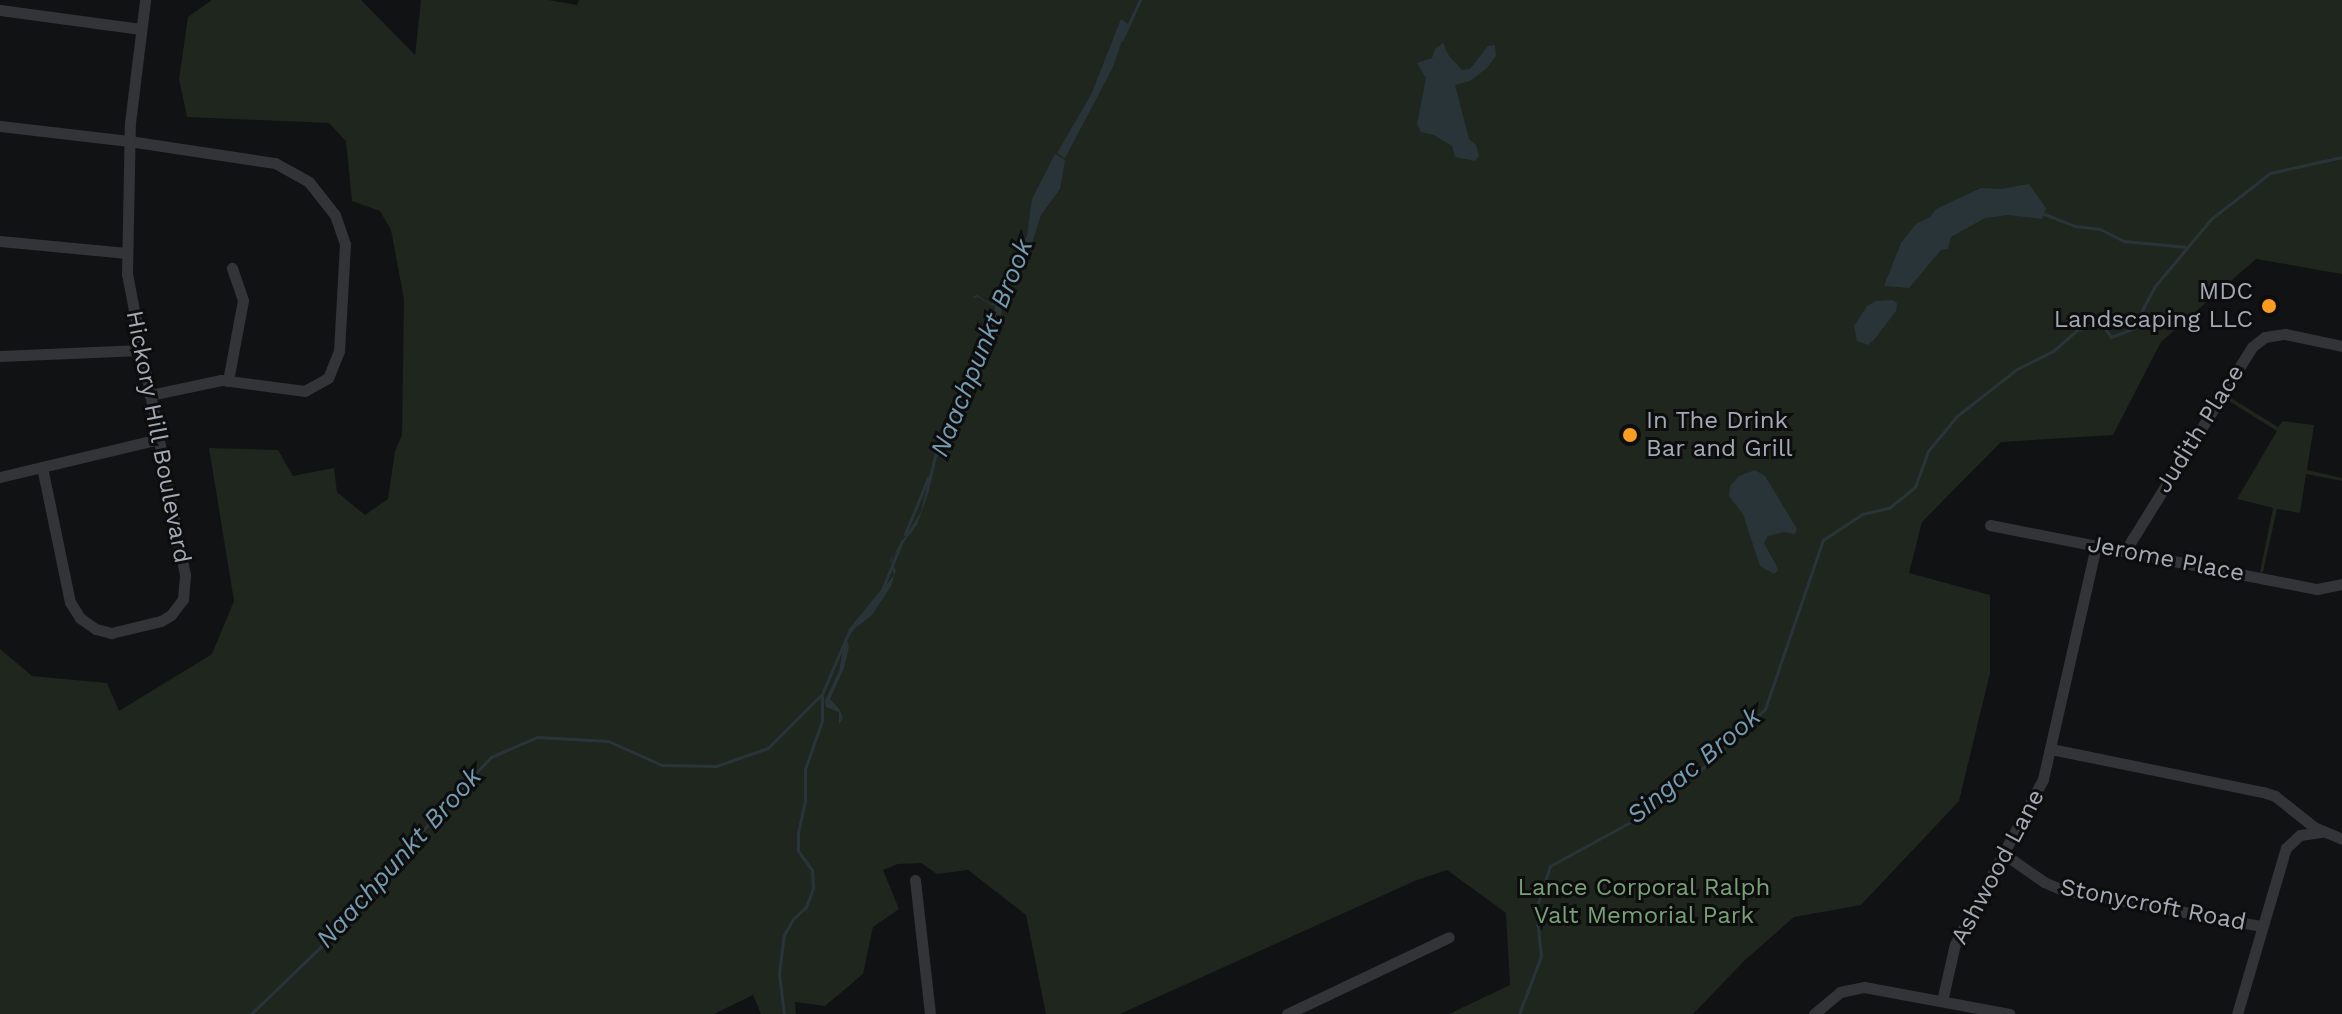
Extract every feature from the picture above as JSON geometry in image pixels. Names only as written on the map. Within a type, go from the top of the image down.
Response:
[{"type":"street","name":"Hickory Hill Boulevard","points":[[42,467],[74,611],[87,625],[103,633],[149,624],[171,615],[185,589],[126,253],[129,141],[145,0]]},
{"type":"street","points":[[0,10],[141,29]]},
{"type":"street","points":[[0,126],[129,141],[287,167],[319,191],[335,215],[345,244],[335,368],[328,378],[305,391],[228,381],[150,395]]},
{"type":"street","points":[[0,241],[126,253]]},
{"type":"street","points":[[228,381],[243,300],[232,268]]},
{"type":"street","name":"Judith Place","points":[[2125,551],[2252,347],[2265,337],[2285,334],[2342,346]]},
{"type":"street","points":[[0,356],[141,350]]},
{"type":"street","points":[[0,477],[159,439]]},
{"type":"street","name":"Jerome Place","points":[[1990,525],[2317,589],[2342,584]]},
{"type":"street","name":"Ashwood Lane","points":[[1942,1001],[1955,944],[2039,791],[2096,546]]},
{"type":"street","points":[[2051,749],[2263,792],[2275,796],[2322,832],[2342,839]]},
{"type":"street","points":[[2237,1014],[2286,848],[2300,835],[2322,832]]},
{"type":"street","name":"Stonycroft Road","points":[[2004,854],[2044,882],[2063,890],[2262,926]]},
{"type":"street","points":[[915,880],[930,1014]]},
{"type":"street","points":[[1287,1014],[1449,937]]},
{"type":"street","points":[[1814,1014],[1840,992],[1864,987],[2010,1014]]},
{"type":"green space","name":"Lance Corporal Ralph Valt Memorial Park","points":[[212,0],[361,0],[415,55],[421,0],[549,0],[577,5],[579,0],[2342,0],[2342,274],[2256,259],[2161,342],[2113,435],[2001,442],[1922,522],[1909,573],[1990,595],[1990,673],[1959,801],[1861,905],[1794,917],[1744,961],[1693,1014],[1449,1014],[1510,985],[1506,913],[1447,870],[1417,880],[1120,1014],[1046,1014],[1026,915],[968,870],[937,874],[921,863],[898,864],[883,870],[899,909],[873,927],[863,974],[825,1006],[795,1002],[796,1014],[761,1014],[753,995],[714,1014],[0,1014],[0,649],[32,676],[107,683],[119,711],[212,654],[234,601],[209,448],[278,450],[293,476],[334,468],[337,492],[365,515],[388,499],[395,451],[402,435],[404,299],[391,230],[380,211],[352,201],[346,141],[329,123],[187,117],[179,79],[188,17]]},
{"type":"green space","points":[[2231,398],[2278,427],[2283,421],[2314,425],[2307,470],[2342,478],[2342,481],[2306,474],[2300,513],[2277,509],[2263,572],[2260,572],[2273,508],[2237,499],[2277,431],[2229,401]]},
{"type":"shaded area","points":[[1121,19],[1128,24],[1112,69],[1065,158],[1057,153],[1091,95]]},
{"type":"shaded area","points":[[1443,43],[1449,56],[1462,70],[1470,69],[1488,46],[1495,45],[1496,56],[1487,68],[1470,81],[1455,85],[1469,139],[1476,145],[1479,156],[1475,161],[1455,157],[1452,146],[1434,135],[1421,132],[1417,124],[1426,78],[1417,63],[1432,58],[1435,49]]},
{"type":"shaded area","points":[[1055,154],[1065,160],[1060,189],[1041,215],[1028,256],[1005,295],[997,336],[985,350],[948,421],[948,443],[937,457],[928,494],[917,525],[893,556],[891,563],[896,570],[891,586],[872,615],[854,629],[847,640],[849,647],[844,668],[830,699],[840,710],[843,718],[839,724],[839,712],[826,707],[825,701],[839,671],[845,638],[894,575],[890,560],[921,512],[934,456],[944,437],[944,425],[951,407],[962,389],[962,381],[993,330],[995,305],[991,305],[978,297],[971,298],[977,295],[991,304],[995,301],[1026,243],[1032,199]]},
{"type":"shaded area","points":[[2029,184],[2046,208],[2042,219],[2007,215],[1985,218],[1951,237],[1948,249],[1941,250],[1909,288],[1884,286],[1901,243],[1916,224],[1930,217],[1936,209],[1981,188],[2001,189]]},
{"type":"shaded area","points":[[1893,300],[1897,303],[1896,311],[1874,340],[1868,345],[1857,341],[1854,326],[1867,306],[1876,301]]},
{"type":"shaded area","points":[[1755,470],[1765,476],[1797,529],[1795,534],[1784,532],[1768,536],[1764,543],[1778,570],[1774,574],[1760,566],[1743,514],[1729,496],[1730,486],[1739,476]]},
{"type":"waterway","name":"Naachpunkt Brook","points":[[1122,39],[1140,0]]},
{"type":"waterway","name":"Singac Brook","points":[[1519,1014],[1541,956],[1536,909],[1550,866],[1647,813],[1706,765],[1765,709],[1823,540],[1862,514],[1889,508],[1915,487],[1928,451],[1957,416],[2017,369],[2053,351],[2076,331],[2091,324],[2103,326],[2111,337],[2132,329],[2155,286],[2211,219],[2270,173],[2342,157]]},
{"type":"waterway","points":[[2044,214],[2075,226],[2100,229],[2124,241],[2187,247]]},
{"type":"waterway","name":"Naachpunkt Brook","points":[[1021,252],[1027,237]]},
{"type":"waterway","name":"Naachpunkt Brook","points":[[982,349],[994,319]]},
{"type":"waterway","name":"Naachpunkt Brook","points":[[948,430],[970,378]]},
{"type":"waterway","name":"Naachpunkt Brook","points":[[905,534],[928,478]]},
{"type":"waterway","name":"Naachpunkt Brook","points":[[251,1014],[340,928],[438,813],[491,757],[537,737],[608,741],[662,765],[716,766],[768,748],[822,694],[850,629],[882,590],[902,541]]},
{"type":"waterway","name":"Naachpunkt Brook","points":[[784,1014],[779,974],[784,935],[793,919],[806,907],[813,888],[812,870],[798,851],[798,833],[805,801],[805,769],[822,721],[822,694]]},
{"type":"place","name":"MDC Landscaping LLC","points":[[2269,306]]},
{"type":"place","name":"In The Drink Bar and Grill","points":[[1630,435]]}]
